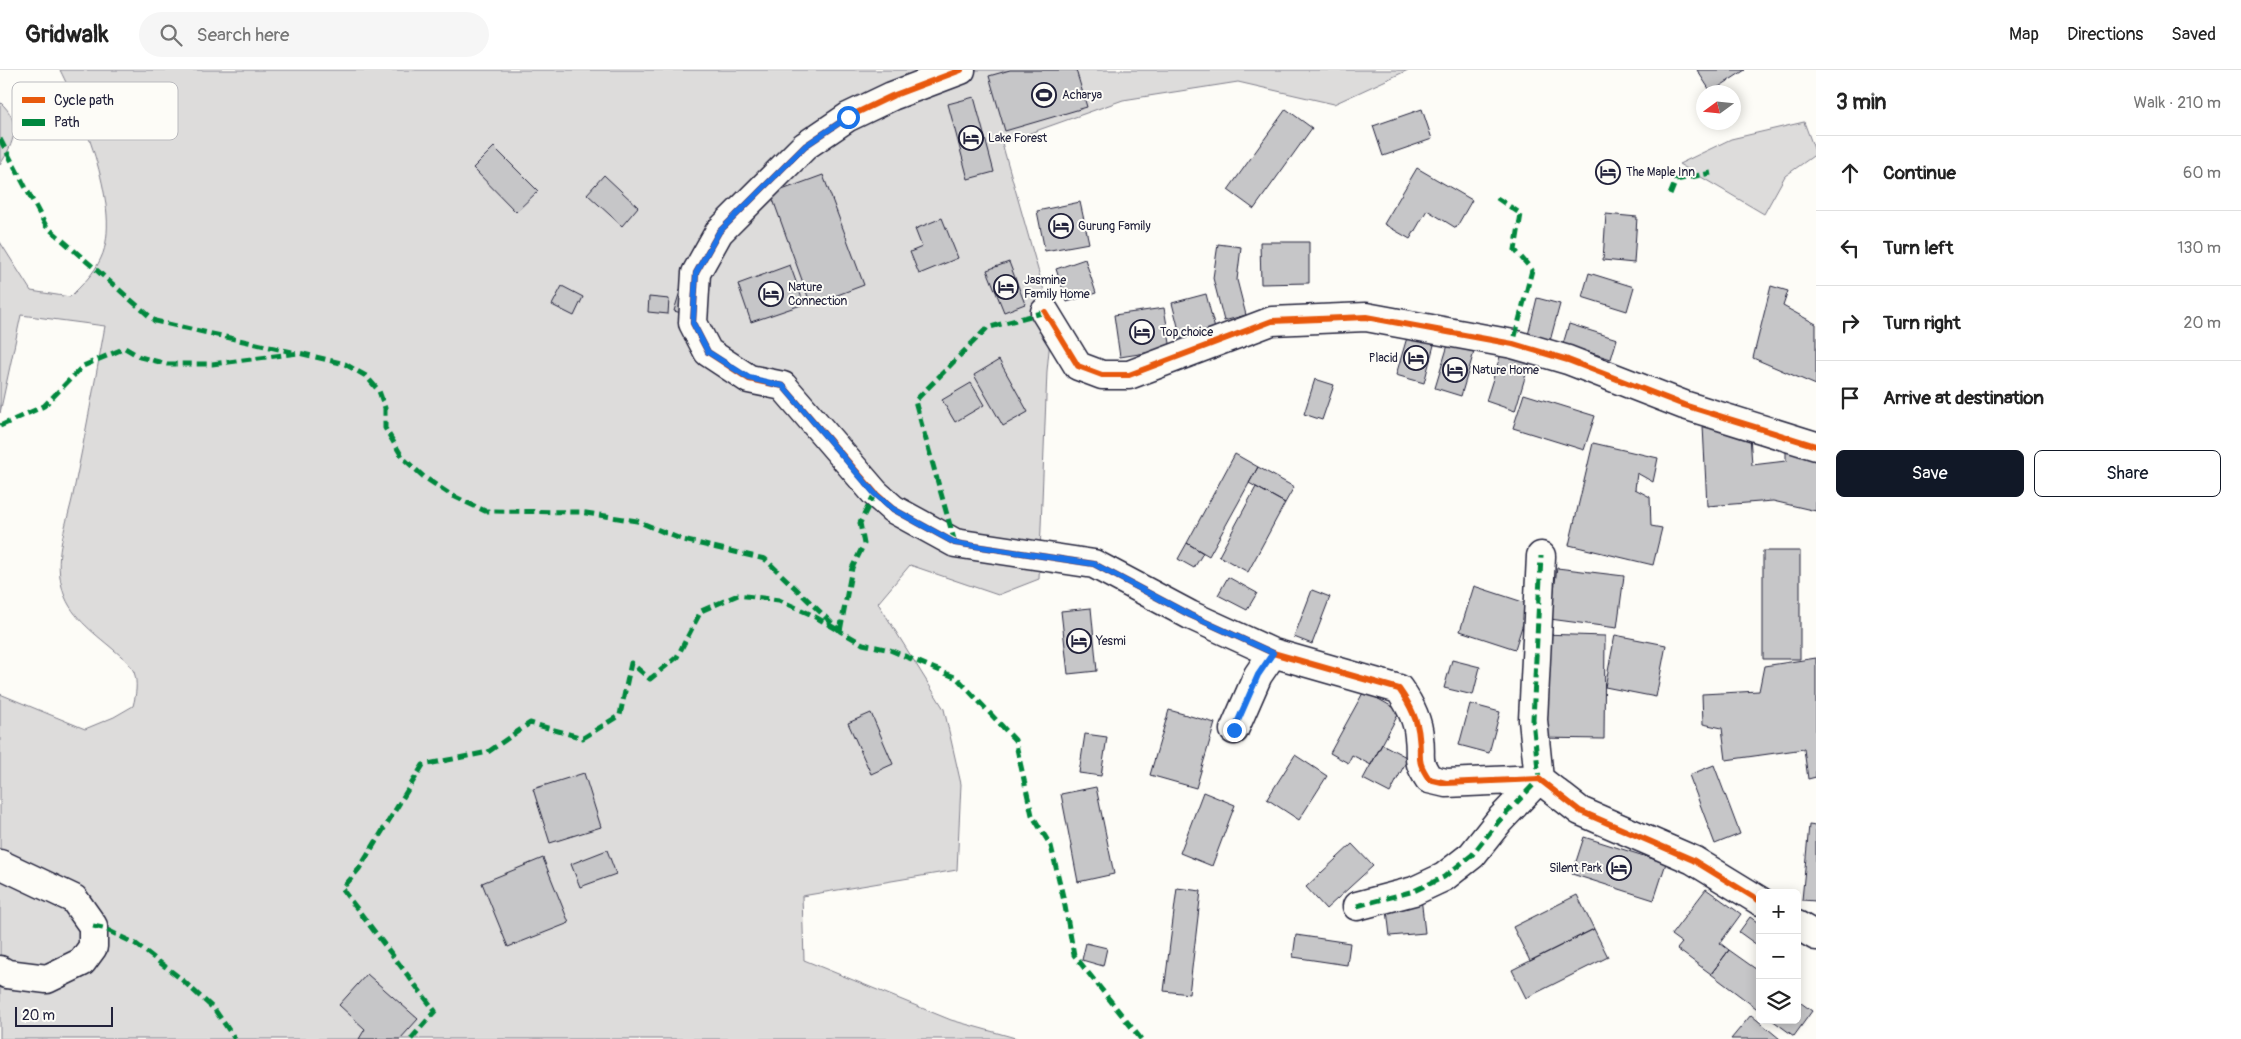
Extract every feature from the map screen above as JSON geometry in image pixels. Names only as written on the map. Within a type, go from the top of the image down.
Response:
[{"type":"street","points":[[961,70],[892,96],[848,117],[805,146],[719,232],[696,273],[693,323],[708,352],[749,378],[783,386],[875,494],[893,509],[955,543],[1094,564],[1190,615],[1273,653],[1399,689],[1408,701],[1416,722],[1419,737],[1419,764],[1429,779],[1446,783],[1539,778],[1580,811],[1693,860],[1756,899]]},
{"type":"street","points":[[1045,312],[1078,366],[1102,376],[1129,375],[1272,321],[1366,317],[1512,344],[1568,360],[1684,405],[1816,446]]},
{"type":"street","points":[[1357,906],[1414,891],[1444,877],[1472,855],[1499,821],[1539,778],[1534,720],[1541,556]]},
{"type":"street","points":[[1234,730],[1258,675],[1273,653]]},
{"type":"street","points":[[0,864],[74,899],[93,926],[93,947],[82,962],[47,979],[7,974],[0,970]]},
{"type":"street","points":[[1801,927],[1816,936]]},
{"type":"shaded area","points":[[60,70],[1408,70],[1334,104],[1238,82],[1123,100],[1002,143],[1052,319],[1047,371],[1039,579],[998,595],[910,565],[878,603],[944,709],[961,784],[957,870],[802,896],[804,960],[951,1020],[1019,1039],[0,1039],[0,694],[85,729],[114,717],[133,706],[136,680],[134,672],[122,657],[90,630],[70,606],[65,597],[60,575],[59,562],[62,538],[78,470],[105,326],[21,315],[0,413],[0,242],[31,291],[70,297],[95,269],[101,258],[106,238],[107,215],[103,189],[89,140],[178,140],[178,82],[66,82]]},
{"type":"shaded area","points":[[0,102],[12,117],[12,140],[0,165]]},
{"type":"shaded area","points":[[1804,122],[1816,154],[1785,176],[1764,214],[1679,164],[1731,139]]},
{"type":"building","points":[[1010,70],[1076,70],[1087,107],[1005,131],[989,76]]},
{"type":"building","points":[[1697,70],[1745,70],[1722,85],[1707,85]]},
{"type":"building","name":"Lake Forest","points":[[974,97],[994,172],[968,179],[948,104]]},
{"type":"building","points":[[1286,109],[1312,128],[1254,209],[1228,190]]},
{"type":"building","points":[[1422,109],[1432,139],[1383,156],[1373,126]]},
{"type":"building","points":[[494,147],[538,191],[516,212],[473,168]]},
{"type":"building","points":[[1417,168],[1472,200],[1456,228],[1427,210],[1410,239],[1384,224]]},
{"type":"building","points":[[604,175],[638,207],[622,226],[587,194]]},
{"type":"building","points":[[823,175],[864,285],[811,305],[771,194]]},
{"type":"building","points":[[1080,202],[1089,243],[1045,251],[1037,211]]},
{"type":"building","points":[[1606,214],[1637,217],[1634,263],[1603,260]]},
{"type":"building","points":[[942,218],[958,258],[919,274],[910,252],[922,247],[915,229]]},
{"type":"building","points":[[1260,242],[1309,242],[1309,283],[1261,284]]},
{"type":"building","points":[[1218,244],[1241,247],[1237,280],[1246,315],[1224,321],[1213,278]]},
{"type":"building","points":[[1085,259],[1096,293],[1067,302],[1056,269]]},
{"type":"building","points":[[1009,262],[1025,304],[1004,312],[987,270]]},
{"type":"building","name":"Nature Connection","points":[[790,265],[804,304],[751,322],[738,284]]},
{"type":"building","points":[[1589,273],[1634,287],[1627,311],[1582,297]]},
{"type":"building","points":[[683,281],[685,314],[674,311]]},
{"type":"building","points":[[562,286],[583,297],[574,316],[552,305]]},
{"type":"building","points":[[1771,286],[1788,291],[1783,306],[1816,324],[1816,385],[1753,358]]},
{"type":"building","points":[[1206,294],[1216,333],[1182,342],[1172,303]]},
{"type":"building","points":[[649,297],[669,299],[668,314],[648,312]]},
{"type":"building","points":[[1537,298],[1560,304],[1550,341],[1528,335]]},
{"type":"building","name":"Top choice","points":[[1164,308],[1171,349],[1120,357],[1114,315]]},
{"type":"building","points":[[1569,324],[1617,339],[1611,359],[1563,344]]},
{"type":"building","name":"Placid","points":[[1408,334],[1435,341],[1424,383],[1396,375]]},
{"type":"building","points":[[1504,344],[1532,354],[1515,411],[1486,401]]},
{"type":"building","name":"Nature Home","points":[[1448,345],[1474,352],[1461,396],[1435,388]]},
{"type":"building","points":[[999,360],[1028,412],[1003,426],[974,375]]},
{"type":"building","points":[[1315,379],[1334,385],[1322,420],[1304,414]]},
{"type":"building","points":[[971,383],[984,405],[955,422],[942,400]]},
{"type":"building","points":[[1524,394],[1595,416],[1584,450],[1513,428]]},
{"type":"building","points":[[1703,426],[1750,435],[1752,465],[1786,461],[1786,450],[1816,458],[1816,511],[1773,501],[1707,506]]},
{"type":"building","points":[[1593,443],[1658,458],[1653,482],[1637,473],[1635,489],[1650,497],[1651,526],[1662,528],[1653,565],[1569,545]]},
{"type":"building","points":[[1235,454],[1258,467],[1209,556],[1187,543]]},
{"type":"building","points":[[1258,467],[1294,487],[1285,503],[1249,483]]},
{"type":"building","points":[[1256,487],[1285,503],[1248,572],[1219,556]]},
{"type":"building","points":[[1187,543],[1203,553],[1194,568],[1178,559]]},
{"type":"building","points":[[1763,551],[1800,551],[1800,659],[1763,659]]},
{"type":"building","points":[[1557,568],[1624,576],[1617,628],[1550,619]]},
{"type":"building","points":[[1228,577],[1257,593],[1247,610],[1218,595]]},
{"type":"building","points":[[1474,586],[1529,604],[1515,649],[1460,631]]},
{"type":"building","points":[[1312,590],[1330,597],[1312,644],[1294,637]]},
{"type":"building","name":"Yesmi","points":[[1091,608],[1097,671],[1068,674],[1061,611]]},
{"type":"building","points":[[1541,634],[1605,636],[1604,739],[1539,738]]},
{"type":"building","points":[[1615,635],[1666,645],[1656,697],[1605,687]]},
{"type":"building","points":[[1816,658],[1816,777],[1808,779],[1804,749],[1726,760],[1722,728],[1703,724],[1702,694],[1759,691],[1764,666]]},
{"type":"building","points":[[1452,660],[1480,667],[1473,695],[1444,688]]},
{"type":"building","points":[[1364,691],[1400,711],[1371,765],[1352,755],[1348,763],[1330,753]]},
{"type":"building","points":[[1470,704],[1500,712],[1489,753],[1459,745]]},
{"type":"building","points":[[1169,710],[1215,723],[1196,788],[1150,775]]},
{"type":"building","points":[[871,713],[893,764],[871,774],[848,723]]},
{"type":"building","points":[[1085,734],[1107,737],[1101,776],[1079,773]]},
{"type":"building","points":[[1382,744],[1408,758],[1390,793],[1363,779]]},
{"type":"building","points":[[1295,755],[1327,776],[1299,820],[1267,799]]},
{"type":"building","points":[[1714,765],[1740,834],[1715,844],[1689,775]]},
{"type":"building","points":[[584,773],[601,827],[550,843],[533,789]]},
{"type":"building","points":[[1096,787],[1114,874],[1078,882],[1061,794]]},
{"type":"building","points":[[1203,792],[1235,805],[1212,866],[1180,853]]},
{"type":"building","points":[[1809,825],[1816,826],[1816,901],[1802,900]]},
{"type":"building","name":"Silent Park","points":[[1584,837],[1666,863],[1654,900],[1572,874]]},
{"type":"building","points":[[1352,844],[1373,866],[1326,909],[1306,887]]},
{"type":"building","points":[[607,850],[616,874],[580,887],[571,864]]},
{"type":"building","points":[[543,858],[569,923],[508,947],[482,883]]},
{"type":"building","points":[[1177,888],[1201,891],[1189,994],[1164,991]]},
{"type":"building","points":[[1706,889],[1741,914],[1720,943],[1729,950],[1711,974],[1677,949],[1682,943],[1671,935]]},
{"type":"building","points":[[1577,895],[1594,929],[1530,961],[1513,927]]},
{"type":"building","points":[[1421,897],[1425,933],[1390,936],[1386,901]]},
{"type":"building","points":[[1750,917],[1756,921],[1756,944],[1739,932]]},
{"type":"building","points":[[1594,929],[1608,957],[1526,998],[1512,970]]},
{"type":"building","points":[[1296,935],[1350,943],[1347,965],[1293,957]]},
{"type":"building","points":[[1086,943],[1107,948],[1103,966],[1082,960]]},
{"type":"building","points":[[1729,950],[1756,969],[1756,1008],[1711,974]]},
{"type":"building","points":[[367,974],[418,1019],[400,1039],[359,1039],[365,1029],[339,1005]]},
{"type":"building","points":[[1801,1003],[1812,1011],[1794,1036],[1778,1024],[1801,1024]]},
{"type":"building","points":[[1751,1015],[1756,1019],[1756,1024],[1762,1024],[1780,1039],[1731,1039]]},
{"type":"marked path","points":[[0,139],[46,226],[155,321],[292,352]]},
{"type":"marked path","points":[[1670,195],[1676,180],[1711,173]]},
{"type":"marked path","points":[[1497,198],[1521,214],[1515,250],[1532,270],[1513,344]]},
{"type":"marked path","points":[[955,543],[915,401],[987,328],[1045,312],[1047,314]]},
{"type":"marked path","points":[[0,426],[44,406],[83,366],[125,348],[140,357],[167,364],[212,364],[299,353],[345,364],[366,376],[379,391],[385,408],[385,428],[403,458],[424,477],[451,495],[485,511],[580,512],[637,521],[683,540],[765,559],[840,631],[863,644],[890,650],[957,678],[1015,740],[1032,815],[1051,846],[1074,955],[1141,1039]]},
{"type":"marked path","points":[[411,1039],[435,1011],[342,889],[359,869],[423,765],[488,752],[530,723],[583,738],[620,715],[631,663],[650,679],[677,657],[701,611],[738,595],[779,600],[810,614],[840,631],[852,568],[864,544],[860,523],[875,493]]},
{"type":"marked path","points":[[1357,906],[1414,891],[1444,877],[1472,855],[1499,821],[1539,779],[1533,720],[1541,556]]},
{"type":"marked path","points":[[93,926],[103,928],[136,944],[180,978],[215,1010],[235,1039]]},
{"type":"cycle path","points":[[961,70],[892,96],[848,117],[805,146],[719,232],[696,273],[693,323],[708,352],[749,379],[783,386],[875,493],[893,509],[955,543],[1094,564],[1190,615],[1273,653],[1399,689],[1415,718],[1420,744],[1420,762],[1429,779],[1446,783],[1539,779],[1580,811],[1693,860],[1756,899]]},
{"type":"cycle path","points":[[1045,312],[1078,366],[1102,375],[1129,375],[1272,321],[1366,317],[1513,344],[1568,360],[1684,405],[1816,446]]},
{"type":"place","name":"Acharya","points":[[1044,95]]},
{"type":"place","name":"Lake Forest","points":[[971,138]]},
{"type":"place","name":"The Maple Inn","points":[[1608,172]]},
{"type":"place","name":"Gurung Family","points":[[1061,226]]},
{"type":"place","name":"Jasmine Family Home","points":[[1006,287]]},
{"type":"place","name":"Nature Connection","points":[[771,294]]},
{"type":"place","name":"Top choice","points":[[1142,332]]},
{"type":"place","name":"Placid","points":[[1416,358]]},
{"type":"place","name":"Nature Home","points":[[1455,370]]},
{"type":"place","name":"Yesmi","points":[[1079,641]]},
{"type":"place","name":"Silent Park","points":[[1619,868]]},
{"type":"route","points":[[848,117],[805,146],[719,232],[696,273],[693,323],[708,352],[749,378],[783,386],[875,494],[893,509],[955,543],[1094,564],[1190,615],[1273,653],[1258,675],[1234,730]]}]
